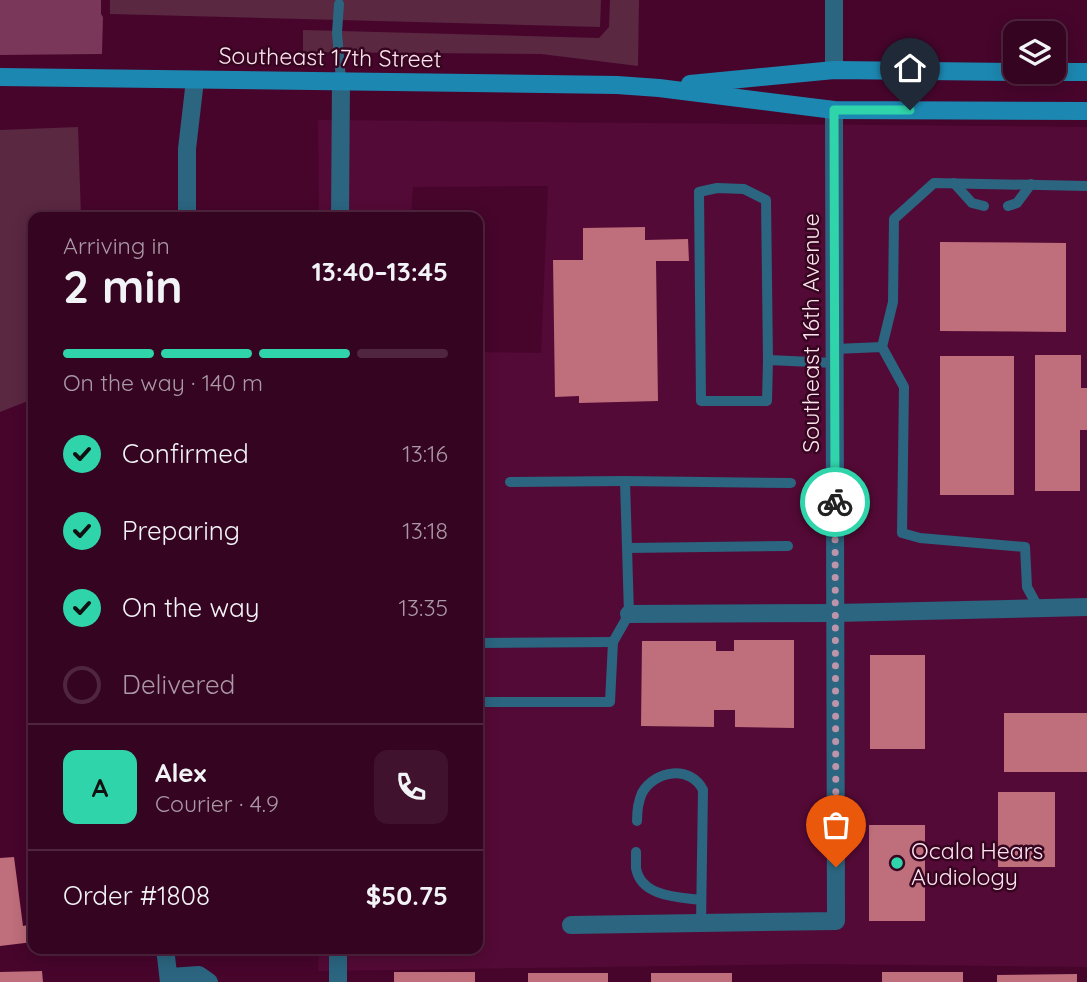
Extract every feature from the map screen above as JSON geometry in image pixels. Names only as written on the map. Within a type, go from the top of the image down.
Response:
[{"type":"main road","name":"Southeast 17th Street","points":[[659,88],[834,70],[1003,72]]},
{"type":"main road","points":[[1066,72],[1087,72]]},
{"type":"main road","name":"Southeast 17th Street","points":[[0,77],[617,85],[834,110],[1087,111]]},
{"type":"street","points":[[834,0],[834,70]]},
{"type":"street","points":[[187,212],[187,149],[195,80]]},
{"type":"street","points":[[340,212],[341,80]]},
{"type":"street","name":"Southeast 16th Avenue","points":[[572,925],[836,921],[834,110]]},
{"type":"street","points":[[629,614],[1039,610],[1087,607]]},
{"type":"street","points":[[166,954],[169,980],[199,975],[209,982]]},
{"type":"street","points":[[338,954],[338,982]]},
{"type":"lane","points":[[339,4],[337,33],[341,80]]},
{"type":"lane","points":[[1039,610],[1027,587],[1025,547],[920,538],[902,533],[904,387],[882,347],[893,302],[894,219],[934,183],[1087,186]]},
{"type":"lane","points":[[954,183],[972,204],[984,206]]},
{"type":"lane","points":[[1008,206],[1017,204],[1031,184]]},
{"type":"lane","points":[[717,188],[744,190],[766,200],[768,360],[767,401],[701,401],[699,192],[717,188]]},
{"type":"lane","points":[[768,360],[835,356],[882,347]]},
{"type":"lane","points":[[483,702],[610,702],[614,642],[629,614],[625,481]]},
{"type":"lane","points":[[510,482],[791,483]]},
{"type":"lane","points":[[627,548],[788,547]]},
{"type":"lane","points":[[483,643],[614,642]]},
{"type":"lane","points":[[637,821],[637,809],[643,792],[663,775],[677,773],[690,776],[699,783],[703,790],[701,923]]},
{"type":"lane","points":[[636,852],[636,871],[645,886],[662,894],[701,900]]},
{"type":"shaded area","points":[[0,0],[101,0],[102,54],[0,55]]},
{"type":"shaded area","points":[[110,0],[601,0],[600,27],[110,14]]},
{"type":"shaded area","points":[[610,0],[639,0],[638,66],[541,54],[303,52],[303,30],[599,38],[609,27]]},
{"type":"shaded area","points":[[318,120],[1087,127],[1087,967],[814,964],[318,971],[319,954],[483,954],[483,352],[541,353],[548,186],[413,187],[411,212],[319,212]]},
{"type":"shaded area","points":[[78,127],[81,212],[28,212],[28,401],[0,412],[0,130]]},
{"type":"building","points":[[645,227],[645,240],[688,239],[689,261],[656,261],[658,401],[579,403],[579,396],[555,397],[553,260],[583,260],[583,228]]},
{"type":"building","points":[[940,242],[1066,243],[1066,332],[940,331]]},
{"type":"building","points":[[1035,355],[1081,355],[1081,388],[1087,388],[1087,430],[1080,430],[1080,491],[1035,491]]},
{"type":"building","points":[[940,356],[1014,356],[1014,495],[940,495]]},
{"type":"building","points":[[734,640],[794,640],[794,728],[735,727],[735,710],[714,710],[714,727],[641,726],[642,641],[716,641],[716,651],[734,651]]},
{"type":"building","points":[[870,655],[925,655],[925,749],[870,749]]},
{"type":"building","points":[[1004,713],[1087,713],[1087,772],[1004,772]]},
{"type":"building","points":[[998,792],[1055,792],[1055,867],[998,867]]},
{"type":"building","points":[[869,825],[925,825],[925,921],[869,921]]},
{"type":"building","points":[[14,857],[23,926],[28,925],[28,943],[0,946],[0,858]]},
{"type":"building","points":[[42,971],[43,982],[0,982],[0,972]]},
{"type":"building","points":[[394,972],[475,972],[475,982],[394,982]]},
{"type":"building","points":[[882,972],[963,972],[963,982],[882,982]]},
{"type":"building","points":[[528,973],[608,973],[608,982],[528,982]]},
{"type":"building","points":[[651,973],[732,973],[732,982],[651,982]]},
{"type":"building","points":[[1077,974],[1077,982],[997,982],[997,975]]},
{"type":"way so far","points":[[835,502],[836,867]]},
{"type":"place","name":"Ocala Hears Audiology","points":[[897,863]]},
{"type":"route","points":[[835,502],[834,110],[910,110]]}]
